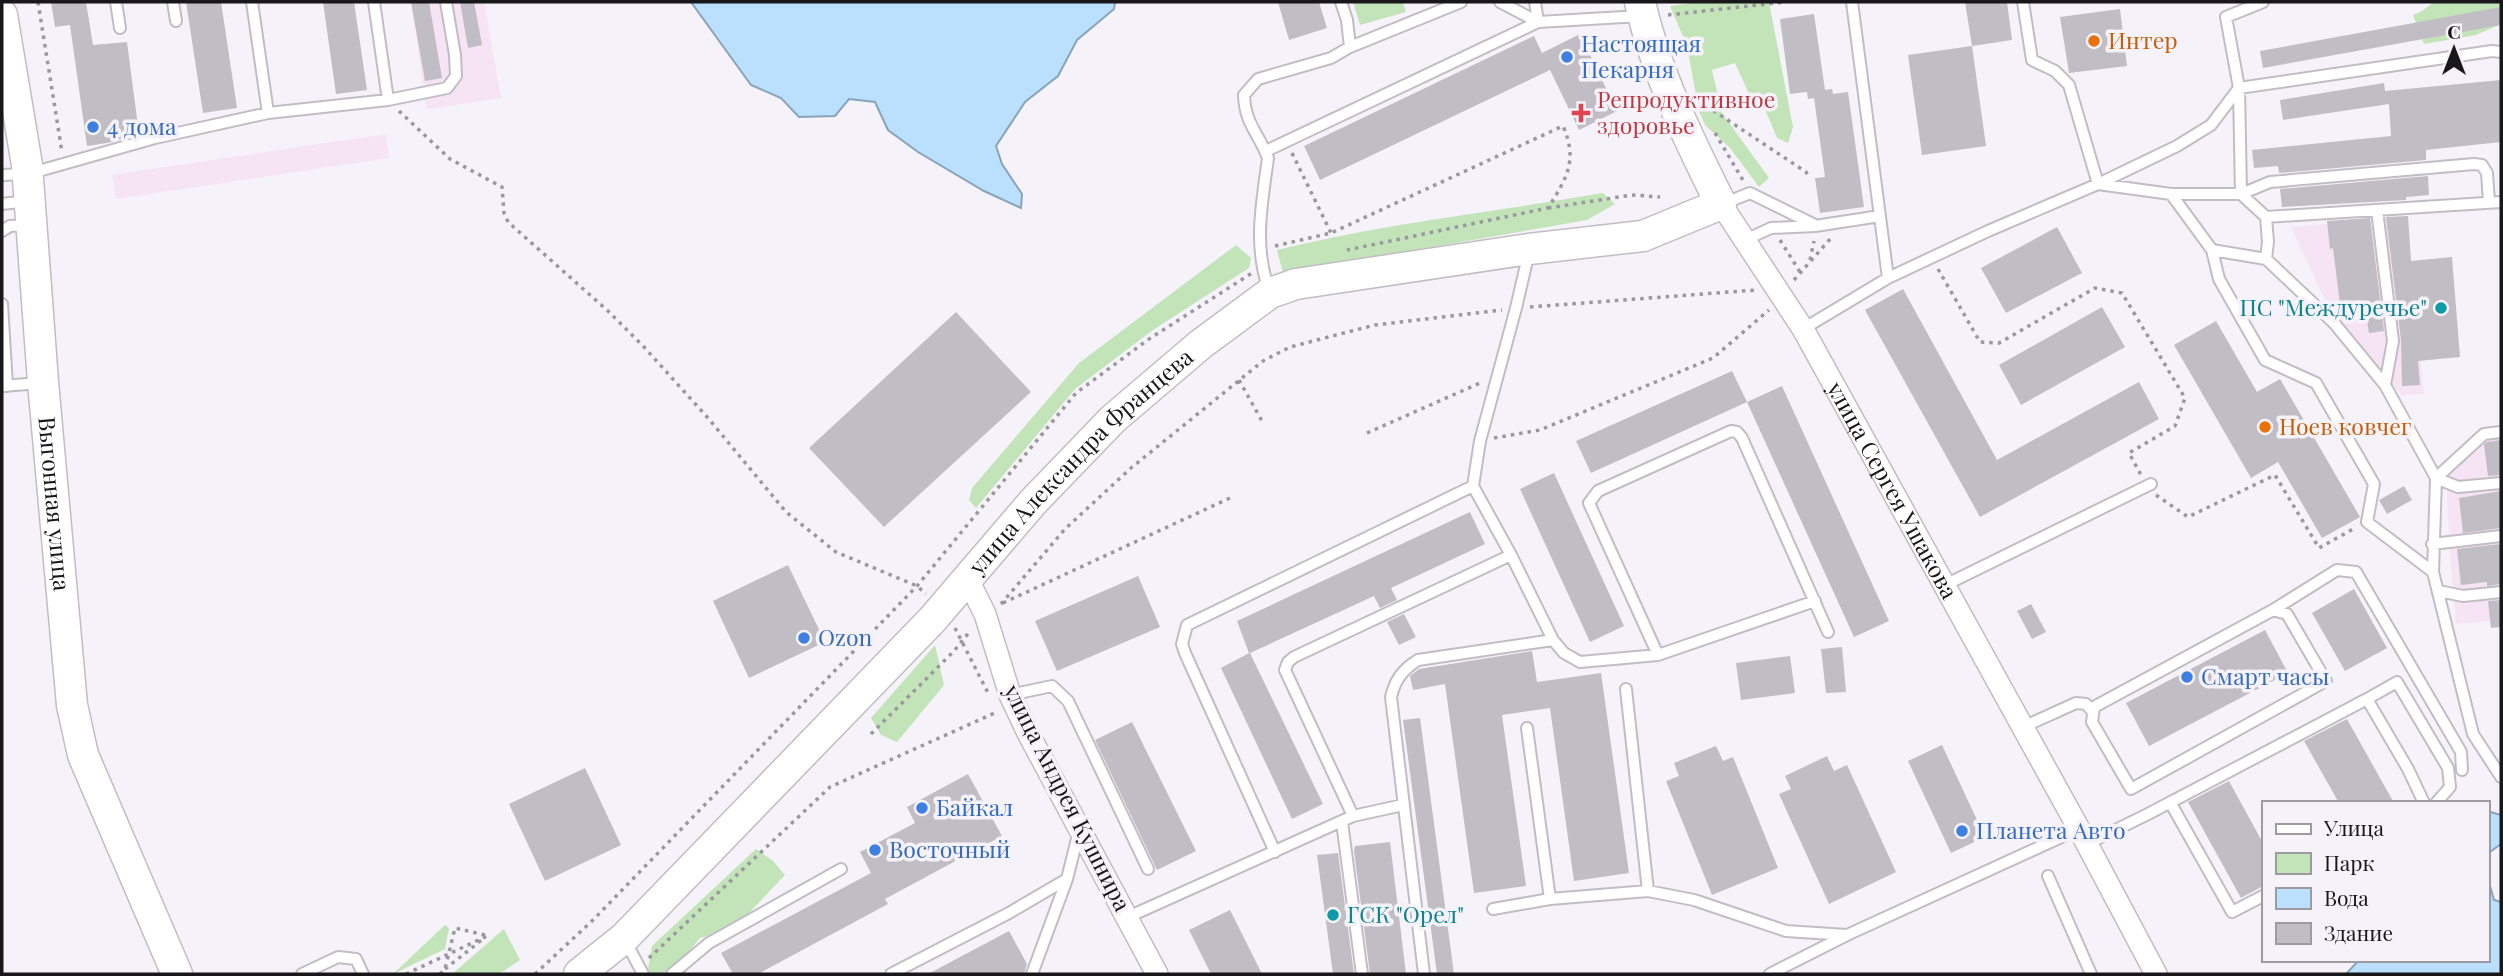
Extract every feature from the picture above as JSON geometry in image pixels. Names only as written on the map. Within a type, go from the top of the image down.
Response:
[{"type":"street","name":"улица Сергея Ушакова","points":[[1651,11],[1682,126],[1721,205],[1803,329],[2083,836],[2149,972]]},
{"type":"street","name":"Выгонная улица","points":[[2,15],[19,196],[43,382],[72,705],[83,755],[177,974]]},
{"type":"street","name":"улица Александра Францева","points":[[579,974],[624,938],[968,580],[1033,502],[1114,419],[1201,344],[1270,293],[1296,284],[1529,249],[1643,236],[1721,205]]},
{"type":"street","name":"улица Андрея Кушнира","points":[[968,580],[993,609],[1010,695],[1028,733],[1157,974]]},
{"type":"lane","points":[[116,2],[120,28]]},
{"type":"lane","points":[[173,2],[176,21]]},
{"type":"lane","points":[[252,2],[268,113]]},
{"type":"lane","points":[[374,2],[387,100]]},
{"type":"lane","points":[[2,231],[10,226],[19,196],[63,164],[155,138],[268,113],[387,100],[447,88],[456,76],[446,2]]},
{"type":"lane","points":[[1341,2],[1347,20],[1350,47]]},
{"type":"lane","points":[[1270,293],[1261,268],[1259,249],[1268,158],[1245,115],[1244,94],[1258,79],[1331,58],[1350,47],[1461,2]]},
{"type":"lane","points":[[1500,2],[1538,22]]},
{"type":"lane","points":[[1535,2],[1538,22]]},
{"type":"lane","points":[[1852,2],[1888,278]]},
{"type":"lane","points":[[2023,2],[2032,60],[2055,71],[2069,85],[2098,184]]},
{"type":"lane","points":[[2263,2],[2226,17],[2239,88],[2241,194],[2266,217],[2266,259]]},
{"type":"lane","points":[[1266,151],[1538,22],[1651,11]]},
{"type":"lane","points":[[1803,329],[1888,278],[2178,146],[2211,125],[2239,88],[2492,51],[2501,52]]},
{"type":"lane","points":[[2098,184],[2171,194],[2241,194],[2270,182],[2474,164],[2482,165],[2487,173],[2489,202]]},
{"type":"lane","points":[[1721,205],[1750,193],[1816,229]]},
{"type":"lane","points":[[2171,194],[2212,250],[2219,279],[2265,360],[2316,383],[2374,484],[2367,522],[2432,572]]},
{"type":"lane","points":[[2266,217],[2501,202]]},
{"type":"lane","points":[[2377,210],[2393,341],[2385,385]]},
{"type":"lane","points":[[1745,240],[1771,228],[1816,229],[1880,216]]},
{"type":"lane","points":[[1529,249],[1480,441],[1473,486],[1553,640],[1564,653],[1580,662],[1658,655],[1815,601]]},
{"type":"lane","points":[[2212,250],[2266,259],[2334,323],[2385,385],[2436,478],[2432,572],[2439,591],[2454,664],[2473,734],[2501,777]]},
{"type":"lane","points":[[2,304],[4,386],[43,382]]},
{"type":"lane","points":[[1658,655],[1588,503],[1598,491],[1726,432],[1737,432],[1742,438],[1828,632]]},
{"type":"lane","points":[[2436,478],[2484,433],[2501,432]]},
{"type":"lane","points":[[2436,478],[2458,486],[2501,483]]},
{"type":"lane","points":[[1945,585],[2149,485]]},
{"type":"lane","points":[[1275,852],[1185,653],[1182,644],[1187,625],[1473,486]]},
{"type":"lane","points":[[2432,544],[2501,536]]},
{"type":"lane","points":[[1353,816],[1285,670],[1288,662],[1294,656],[1511,555]]},
{"type":"lane","points":[[2273,610],[2287,614],[2326,681],[2131,789],[2092,722],[2094,707],[2273,610],[2337,570],[2356,572],[2461,752],[2462,770]]},
{"type":"lane","points":[[2439,591],[2463,596],[2501,592]]},
{"type":"lane","points":[[1424,974],[1391,697],[1394,685],[1407,667],[1418,660],[1553,640]]},
{"type":"lane","points":[[1770,974],[1846,935],[2170,802],[2397,682],[2448,768],[2450,788],[2438,801]]},
{"type":"lane","points":[[1010,695],[1052,686],[1068,701],[1148,869]]},
{"type":"lane","points":[[1626,689],[1648,891]]},
{"type":"lane","points":[[2367,699],[2408,769],[2423,801]]},
{"type":"lane","points":[[2023,727],[2076,703],[2086,704],[2093,712]]},
{"type":"lane","points":[[1527,728],[1550,899]]},
{"type":"lane","points":[[2170,802],[2232,912],[2262,897]]},
{"type":"lane","points":[[1128,917],[1353,816],[1403,805]]},
{"type":"lane","points":[[1342,822],[1362,974]]},
{"type":"lane","points":[[1032,974],[1067,879],[1080,828]]},
{"type":"lane","points":[[671,974],[709,943],[841,869]]},
{"type":"lane","points":[[2048,876],[2091,974]]},
{"type":"lane","points":[[891,974],[1009,913],[1067,879]]},
{"type":"lane","points":[[1493,909],[1550,899],[1648,891],[1694,900],[1786,931],[1846,935]]},
{"type":"lane","points":[[624,938],[641,971]]},
{"type":"lane","points":[[302,974],[338,957],[356,959],[363,974]]},
{"type":"path","points":[[38,2],[63,164]]},
{"type":"path","points":[[1651,11],[1785,2]]},
{"type":"path","points":[[1689,94],[1806,172],[1809,178]]},
{"type":"path","points":[[387,100],[450,159],[502,187],[504,213],[508,222],[608,311],[644,347],[708,418],[786,512],[836,552],[917,586],[593,920],[535,974]]},
{"type":"path","points":[[1715,133],[1746,187]]},
{"type":"path","points":[[1287,142],[1331,233]]},
{"type":"path","points":[[1548,208],[1632,195],[1660,197]]},
{"type":"path","points":[[1480,441],[1540,430],[1713,358],[1763,317],[1779,291],[1801,273],[1846,221]]},
{"type":"path","points":[[1810,261],[1816,229]]},
{"type":"path","points":[[1777,235],[1801,273]]},
{"type":"path","points":[[1932,258],[1980,342],[1998,343],[2095,288],[2122,293],[2185,398],[2175,426],[2129,453],[2149,485],[2188,517],[2276,475],[2319,548],[2367,522]]},
{"type":"path","points":[[993,609],[1075,521],[1131,468],[1263,361],[1290,347],[1363,328],[1516,308],[1779,291]]},
{"type":"path","points":[[1367,433],[1497,375]]},
{"type":"path","points":[[1240,380],[1262,421]]},
{"type":"path","points":[[993,609],[1230,498]]},
{"type":"path","points":[[871,734],[962,641]]},
{"type":"path","points":[[641,971],[830,787],[997,712]]},
{"type":"path","points":[[445,969],[455,928],[487,936]]},
{"type":"path","points":[[406,974],[487,936]]},
{"type":"path","points":[[440,974],[487,936]]},
{"type":"shaded area","points":[[411,2],[484,2],[501,98],[427,109]]},
{"type":"shaded area","points":[[386,134],[389,158],[116,199],[112,175]]},
{"type":"shaded area","points":[[2407,217],[2424,394],[2401,395],[2329,308],[2291,227]]},
{"type":"shaded area","points":[[2501,426],[2501,532],[2449,538],[2445,460],[2481,429]]},
{"type":"shaded area","points":[[2501,538],[2501,620],[2456,624],[2449,543]]},
{"type":"green space","points":[[1353,2],[1403,2],[1406,12],[1360,25]]},
{"type":"green space","points":[[1701,2],[1769,2],[1793,127],[1788,143],[1777,138],[1765,109],[1749,94],[1735,63],[1712,70],[1722,113],[1769,178],[1759,187],[1730,148],[1705,125],[1699,111],[1687,46],[1670,6]]},
{"type":"green space","points":[[2434,2],[2501,2],[2501,24],[2476,35],[2424,44],[2413,15]]},
{"type":"green space","points":[[1603,193],[1615,204],[1587,220],[1283,273],[1277,250],[1399,225]]},
{"type":"green space","points":[[1236,245],[1251,258],[1249,268],[1153,330],[1075,389],[976,508],[969,500],[972,488],[1079,363]]},
{"type":"green space","points":[[935,645],[944,685],[897,742],[881,735],[871,718]]},
{"type":"green space","points":[[756,849],[773,861],[785,875],[748,914],[715,934],[700,938],[682,960],[661,974],[652,974],[648,969],[652,946]]},
{"type":"green space","points":[[445,925],[449,928],[445,949],[393,974]]},
{"type":"green space","points":[[504,929],[520,960],[499,974],[452,974]]},
{"type":"water","points":[[691,2],[1115,2],[1114,9],[1077,40],[1058,76],[1025,102],[996,146],[1002,164],[1022,194],[1021,208],[984,191],[918,152],[888,130],[875,102],[849,99],[835,116],[799,117],[781,98],[751,85]]},
{"type":"water","points":[[2489,812],[2501,815],[2501,844],[2489,853]]},
{"type":"water","points":[[2489,882],[2494,900],[2501,902],[2501,974],[2346,974],[2357,962],[2489,962]]},
{"type":"building","points":[[51,2],[86,2],[93,45],[127,42],[139,134],[87,146],[70,25],[55,27]]},
{"type":"building","points":[[186,2],[221,2],[237,108],[203,113]]},
{"type":"building","points":[[323,2],[354,2],[367,90],[336,94]]},
{"type":"building","points":[[411,2],[429,2],[442,78],[425,81]]},
{"type":"building","points":[[460,2],[474,2],[482,45],[468,48]]},
{"type":"building","points":[[1278,2],[1319,2],[1327,28],[1289,40]]},
{"type":"building","points":[[1965,2],[2007,2],[2012,40],[1972,46]]},
{"type":"building","points":[[2501,7],[2501,25],[2263,68],[2260,51]]},
{"type":"building","name":"Интер","points":[[2120,9],[2127,66],[2069,73],[2060,17]]},
{"type":"building","points":[[1814,14],[1825,90],[1832,89],[1833,94],[1848,92],[1864,207],[1820,213],[1815,178],[1825,177],[1814,98],[1808,99],[1807,92],[1790,94],[1780,19]]},
{"type":"building","points":[[1580,34],[1617,111],[1579,130],[1550,70],[1320,180],[1304,146],[1534,36],[1542,53]]},
{"type":"building","points":[[1972,46],[1986,146],[1922,155],[1908,55]]},
{"type":"building","points":[[2501,80],[2501,142],[2426,150],[2426,160],[2279,173],[2278,166],[2254,168],[2252,150],[2391,136],[2389,104],[2283,120],[2280,100],[2384,83],[2385,91]]},
{"type":"building","points":[[2428,176],[2429,195],[2406,197],[2406,200],[2282,207],[2280,189]]},
{"type":"building","points":[[2408,216],[2411,261],[2452,257],[2460,357],[2418,361],[2420,385],[2402,386],[2401,340],[2386,217]]},
{"type":"building","points":[[2370,218],[2384,331],[2369,333],[2365,308],[2341,312],[2327,221]]},
{"type":"building","points":[[2057,227],[2082,273],[2006,313],[1981,268]]},
{"type":"building","points":[[1903,289],[1997,460],[2139,382],[2159,419],[1980,517],[1865,310]]},
{"type":"building","points":[[2102,307],[2125,347],[2021,405],[1999,365]]},
{"type":"building","points":[[956,312],[1031,392],[884,527],[809,448]]},
{"type":"building","points":[[2216,321],[2257,392],[2280,379],[2360,517],[2322,538],[2278,462],[2251,478],[2174,345]]},
{"type":"building","points":[[1732,371],[1747,402],[1591,473],[1576,441]]},
{"type":"building","points":[[1782,386],[1889,621],[1854,637],[1747,402]]},
{"type":"building","points":[[2501,440],[2501,475],[2488,476],[2484,444]]},
{"type":"building","points":[[1554,473],[1624,626],[1590,642],[1520,489]]},
{"type":"building","points":[[2404,486],[2412,500],[2387,514],[2379,500]]},
{"type":"building","points":[[2501,491],[2501,528],[2463,533],[2459,498]]},
{"type":"building","points":[[1470,512],[1485,544],[1391,588],[1397,600],[1380,608],[1374,596],[1250,653],[1323,804],[1292,819],[1221,668],[1249,653],[1237,621]]},
{"type":"building","points":[[2501,544],[2501,584],[2487,586],[2487,582],[2461,585],[2457,549]]},
{"type":"building","points":[[788,565],[825,642],[749,678],[713,601]]},
{"type":"building","points":[[1138,576],[1160,627],[1057,671],[1035,621]]},
{"type":"building","points":[[2354,589],[2387,648],[2345,671],[2312,613]]},
{"type":"building","points":[[2501,600],[2501,627],[2491,628],[2488,601]]},
{"type":"building","points":[[2031,604],[2046,632],[2032,639],[2017,611]]},
{"type":"building","points":[[1404,614],[1416,637],[1399,645],[1387,622]]},
{"type":"building","points":[[2265,630],[2288,673],[2149,746],[2126,703]]},
{"type":"building","points":[[1842,647],[1846,692],[1826,693],[1821,649]]},
{"type":"building","points":[[1532,651],[1537,682],[1601,673],[1629,873],[1574,881],[1550,708],[1502,715],[1526,886],[1474,893],[1445,684],[1413,690],[1410,676],[1419,669]]},
{"type":"building","points":[[1790,656],[1795,693],[1741,700],[1736,663]]},
{"type":"building","points":[[1420,718],[1454,974],[1437,974],[1403,720]]},
{"type":"building","points":[[2347,719],[2393,801],[2338,801],[2304,741]]},
{"type":"building","points":[[1132,722],[1196,851],[1157,870],[1095,740]]},
{"type":"building","points":[[1942,745],[1985,837],[1951,853],[1908,761]]},
{"type":"building","points":[[1716,746],[1723,761],[1733,757],[1778,868],[1712,895],[1666,781],[1679,776],[1674,763]]},
{"type":"building","points":[[1827,756],[1834,771],[1847,765],[1896,872],[1829,904],[1779,794],[1791,789],[1785,776]]},
{"type":"building","points":[[585,768],[621,845],[545,881],[509,804]]},
{"type":"building","points":[[968,774],[1002,836],[885,899],[888,904],[758,974],[733,974],[721,953],[871,873],[860,852],[915,823],[907,807]]},
{"type":"building","points":[[2229,781],[2262,841],[2262,887],[2241,898],[2188,802]]},
{"type":"building","points":[[1390,842],[1406,974],[1370,974],[1354,851],[1355,846]]},
{"type":"building","name":"ГСК \"Орел\"","points":[[1338,853],[1354,974],[1333,974],[1317,855]]},
{"type":"building","points":[[1230,910],[1262,974],[1211,974],[1189,930]]},
{"type":"building","points":[[1009,931],[1027,964],[1024,974],[928,974]]},
{"type":"place","name":"Интер","points":[[2094,41]]},
{"type":"place","name":"Настоящая Пекарня","points":[[1567,57]]},
{"type":"place","name":"Репродуктивное здоровье","points":[[1581,113]]},
{"type":"place","name":"4 дома","points":[[93,127]]},
{"type":"place","name":"ПС \"Междуречье\"","points":[[2441,308]]},
{"type":"place","name":"Ноев ковчег","points":[[2265,427]]},
{"type":"place","name":"Ozon","points":[[804,638]]},
{"type":"place","name":"Смарт часы","points":[[2187,677]]},
{"type":"place","name":"Байкал","points":[[922,808]]},
{"type":"place","name":"Планета Авто","points":[[1962,831]]},
{"type":"place","name":"Восточный","points":[[875,850]]},
{"type":"place","name":"ГСК \"Орел\"","points":[[1333,915]]}]
